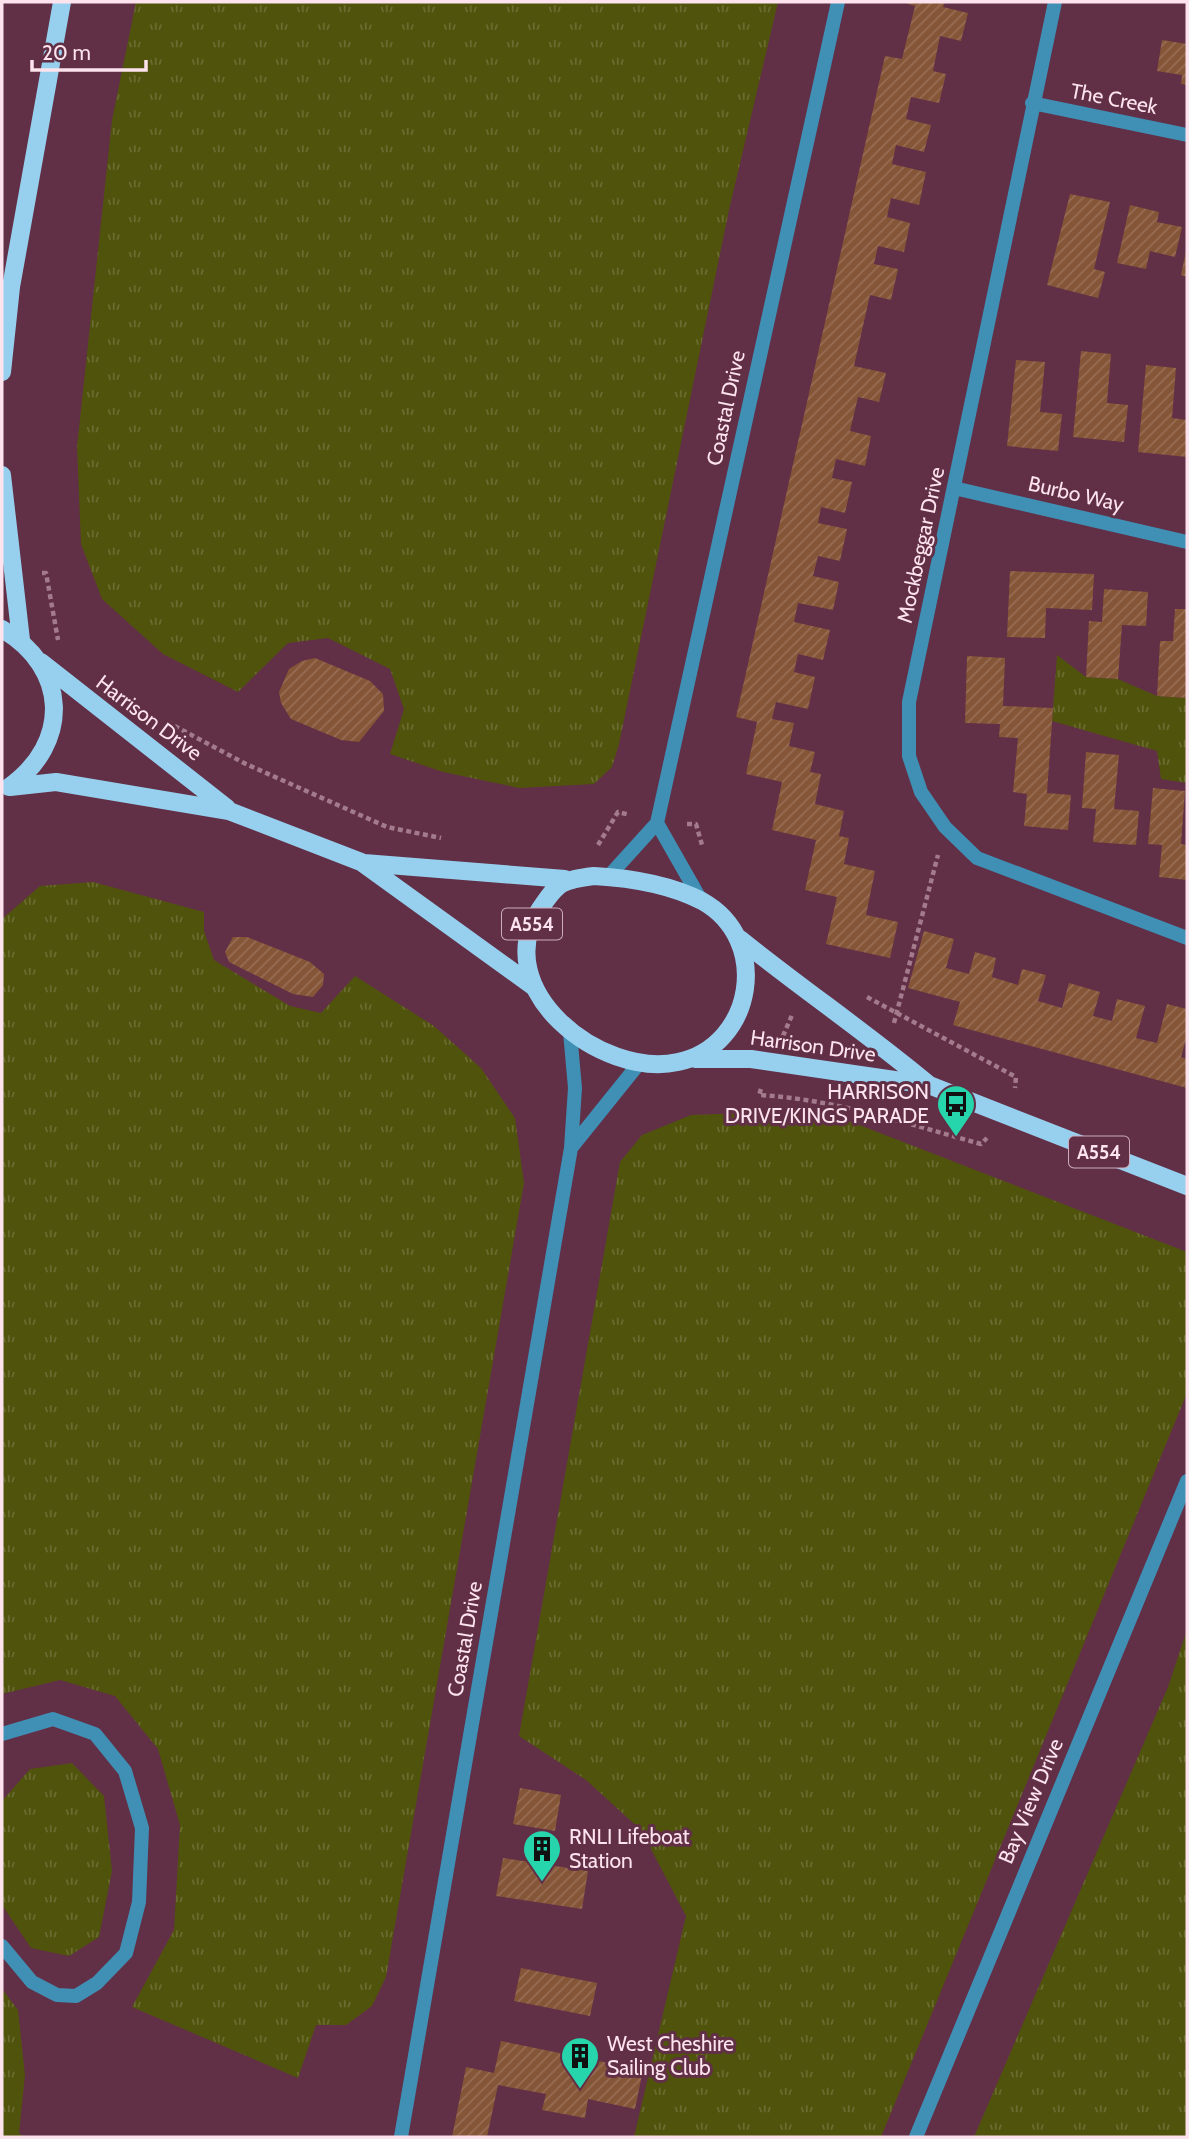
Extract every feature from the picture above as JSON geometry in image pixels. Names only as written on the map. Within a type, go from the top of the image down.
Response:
[{"type":"main road","points":[[2,372],[12,287],[62,2]]},
{"type":"main road","points":[[2,475],[21,640]]},
{"type":"main road","points":[[2,629],[21,640],[41,662],[52,689],[54,717],[47,745],[32,769],[6,789]]},
{"type":"main road","name":"Harrison Drive","points":[[41,662],[229,811]]},
{"type":"main road","name":"Harrison Drive","points":[[6,789],[56,782],[229,811],[361,862],[534,986]]},
{"type":"main road","name":"Harrison Drive","points":[[361,862],[565,879]]},
{"type":"main road","name":"A554","points":[[609,876],[650,883],[702,901],[720,916],[740,939],[747,981],[743,1007],[714,1047],[691,1059],[672,1064],[641,1061],[593,1046],[570,1032],[551,1014],[534,986],[526,964],[533,920],[565,879],[609,876]]},
{"type":"main road","name":"Harrison Drive","points":[[740,939],[803,991],[859,1027],[929,1085]]},
{"type":"main road","name":"Harrison Drive","points":[[691,1059],[751,1059],[929,1085],[1187,1186]]},
{"type":"street","name":"Coastal Drive","points":[[609,876],[657,823],[838,2]]},
{"type":"street","name":"Mockbeggar Drive","points":[[1055,2],[909,702],[909,756],[921,792],[945,827],[977,858],[1187,938]]},
{"type":"street","name":"The Creek","points":[[1032,103],[1187,135]]},
{"type":"street","name":"Burbo Way","points":[[954,488],[1187,542]]},
{"type":"street","points":[[657,823],[702,901]]},
{"type":"street","name":"Coastal Drive","points":[[401,2137],[571,1148],[575,1088],[570,1032]]},
{"type":"street","points":[[571,1148],[641,1061]]},
{"type":"street","name":"Bay View Drive","points":[[916,2137],[1187,1481]]},
{"type":"street","points":[[2,1734],[53,1719],[95,1734],[125,1771],[142,1828],[139,1902],[126,1952],[97,1983],[76,1996],[57,1995],[32,1982],[2,1946]]},
{"type":"path","points":[[12,574],[46,573],[58,643]]},
{"type":"path","points":[[161,719],[246,764],[387,827],[454,841]]},
{"type":"path","points":[[587,847],[597,846],[618,812],[657,823],[696,824],[703,848]]},
{"type":"path","points":[[887,1049],[945,827]]},
{"type":"green space","points":[[136,2],[778,2],[729,210],[619,744],[612,767],[594,784],[519,788],[443,772],[390,754],[404,709],[390,669],[328,638],[288,643],[238,692],[163,654],[102,599],[81,544],[77,447],[112,120]]},
{"type":"green space","points":[[1057,655],[1086,677],[1118,679],[1157,696],[1187,698],[1187,783],[1161,779],[1157,751],[1052,721]]},
{"type":"green space","points":[[93,882],[204,912],[204,931],[214,960],[290,1006],[321,1013],[355,976],[434,1026],[481,1068],[515,1118],[524,1183],[386,1977],[372,2006],[346,2025],[316,2025],[298,2078],[132,2007],[174,1930],[180,1825],[158,1749],[115,1696],[60,1680],[2,1694],[2,919],[40,886]]},
{"type":"green space","points":[[831,1114],[1187,1252],[1187,1393],[881,2137],[634,2137],[686,1916],[641,1830],[586,1780],[519,1736],[620,1162],[642,1135],[691,1115]]},
{"type":"green space","points":[[1187,1630],[1187,2137],[974,2137],[1168,1687]]},
{"type":"green space","points":[[72,1763],[104,1796],[112,1871],[99,1937],[69,1956],[31,1948],[2,1905],[2,1801],[30,1769]]},
{"type":"green space","points":[[2,1989],[18,2010],[25,2075],[19,2133],[24,2137],[2,2137]]},
{"type":"building","points":[[903,2],[945,2],[943,7],[968,13],[961,41],[940,36],[933,71],[946,74],[939,103],[911,97],[906,119],[931,125],[924,152],[896,145],[892,164],[926,172],[919,205],[891,198],[887,217],[910,223],[904,252],[878,246],[874,264],[898,269],[891,300],[870,295],[854,366],[886,373],[879,402],[858,397],[850,431],[871,436],[865,466],[836,459],[832,478],[852,482],[845,513],[821,507],[818,523],[847,529],[840,561],[818,556],[813,576],[839,582],[833,610],[798,603],[794,622],[830,630],[823,660],[798,654],[794,672],[815,677],[808,709],[776,702],[772,719],[794,723],[789,746],[815,752],[810,772],[821,774],[815,804],[844,811],[839,836],[849,838],[844,864],[875,871],[866,915],[898,922],[890,958],[826,944],[837,897],[805,890],[816,840],[772,830],[782,782],[746,774],[757,722],[736,717],[885,56],[902,59],[915,6]]},
{"type":"building","points":[[1162,40],[1187,44],[1187,85],[1181,84],[1182,75],[1157,71]]},
{"type":"building","points":[[1070,194],[1110,202],[1094,269],[1105,272],[1098,298],[1047,285]]},
{"type":"building","points":[[1130,205],[1159,212],[1157,222],[1182,227],[1175,257],[1150,251],[1146,269],[1117,263]]},
{"type":"building","points":[[1187,251],[1187,277],[1181,275]]},
{"type":"building","points":[[1081,351],[1111,354],[1107,403],[1128,405],[1124,442],[1073,437]]},
{"type":"building","points":[[1016,360],[1045,362],[1040,412],[1062,414],[1058,451],[1007,446]]},
{"type":"building","points":[[1146,365],[1176,368],[1172,418],[1187,420],[1187,457],[1138,452]]},
{"type":"building","points":[[1010,571],[1094,574],[1092,610],[1046,608],[1045,638],[1007,637]]},
{"type":"building","points":[[1104,589],[1148,592],[1146,626],[1122,625],[1118,679],[1086,677],[1089,621],[1102,622]]},
{"type":"building","points":[[1175,609],[1187,609],[1187,698],[1157,696],[1160,641],[1173,641]]},
{"type":"building","points":[[967,656],[1005,658],[1003,706],[1053,708],[1047,793],[1071,795],[1068,830],[1024,826],[1027,794],[1013,792],[1018,738],[999,737],[1000,724],[965,723]]},
{"type":"building","points":[[315,658],[370,681],[383,694],[384,711],[359,742],[341,740],[291,719],[281,703],[279,692],[289,669],[302,661]]},
{"type":"building","points":[[1086,752],[1119,755],[1114,809],[1139,811],[1136,845],[1093,842],[1096,809],[1082,808]]},
{"type":"building","points":[[1153,788],[1185,791],[1181,844],[1187,845],[1187,880],[1159,877],[1162,845],[1148,844]]},
{"type":"building","points":[[924,931],[954,939],[946,968],[969,974],[975,952],[996,958],[992,977],[1018,985],[1022,969],[1046,975],[1038,1001],[1062,1008],[1069,983],[1100,992],[1093,1016],[1112,1021],[1117,999],[1145,1006],[1136,1038],[1157,1043],[1167,1004],[1187,1009],[1187,1036],[1181,1057],[1187,1059],[1187,1088],[953,1025],[960,1002],[908,988]]},
{"type":"building","points":[[233,937],[247,937],[310,962],[324,974],[323,985],[313,997],[293,994],[229,962],[225,952]]},
{"type":"building","points":[[520,1788],[561,1795],[555,1831],[513,1824]]},
{"type":"building","name":"RNLI Lifeboat Station","points":[[503,1858],[588,1871],[582,1909],[496,1896]]},
{"type":"building","name":"West Cheshire Sailing Club","points":[[521,1968],[597,1983],[590,2016],[514,2001]]},
{"type":"building","name":"West Cheshire Sailing Club","points":[[501,2041],[643,2070],[635,2109],[588,2099],[585,2118],[542,2110],[546,2094],[498,2085],[487,2137],[452,2137],[466,2067],[494,2073]]},
{"type":"place","name":"HARRISON DRIVE/KINGS PARADE","points":[[956,1138]]},
{"type":"place","name":"RNLI Lifeboat Station","points":[[542,1883]]},
{"type":"place","name":"West Cheshire Sailing Club","points":[[580,2090]]}]
